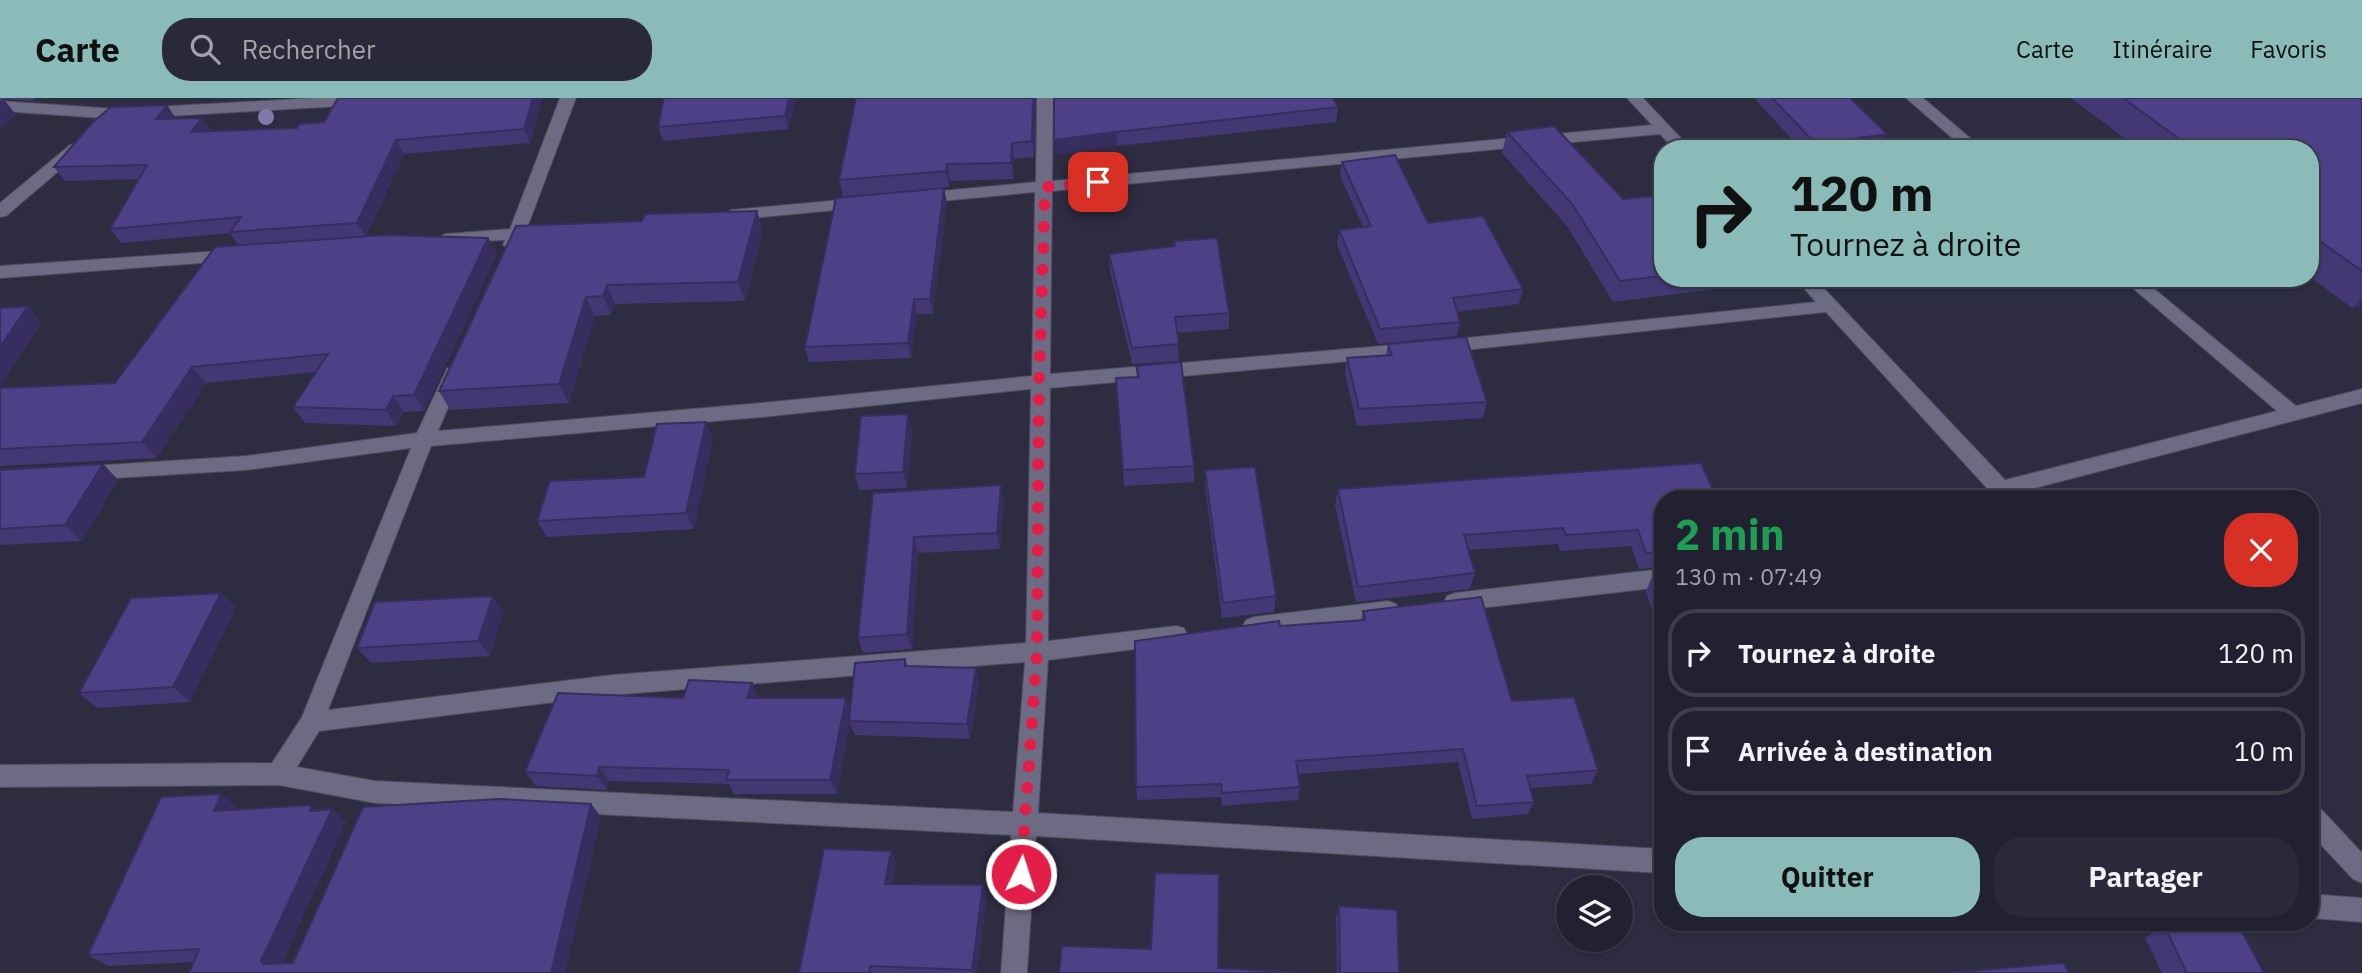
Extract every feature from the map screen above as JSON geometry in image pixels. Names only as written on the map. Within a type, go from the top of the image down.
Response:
[{"type":"street","points":[[0,212],[135,98]]},
{"type":"street","points":[[0,106],[117,114],[395,98]]},
{"type":"street","points":[[506,258],[568,98]]},
{"type":"street","points":[[1014,973],[1037,652],[1045,98]]},
{"type":"street","points":[[1635,98],[1675,140]]},
{"type":"street","points":[[1914,98],[1964,140]]},
{"type":"street","points":[[905,200],[1665,129]]},
{"type":"street","points":[[711,217],[878,202]]},
{"type":"street","points":[[434,240],[559,230]]},
{"type":"street","points":[[0,272],[255,254]]},
{"type":"street","points":[[1812,287],[2002,490]]},
{"type":"street","points":[[2141,287],[2292,413]]},
{"type":"street","points":[[67,473],[246,463],[424,439],[772,410],[1039,382],[1418,349],[1830,306]]},
{"type":"street","points":[[279,774],[312,722],[424,439],[462,354]]},
{"type":"street","points":[[2020,490],[2292,413],[2362,396]]},
{"type":"street","points":[[1440,604],[1654,579]]},
{"type":"street","points":[[1232,629],[1412,607]]},
{"type":"street","points":[[312,722],[612,685],[1037,652],[1204,632]]},
{"type":"street","points":[[0,776],[279,774],[375,792],[1024,824],[1654,861]]},
{"type":"street","points":[[364,816],[375,792]]},
{"type":"street","points":[[2319,825],[2362,871]]},
{"type":"street","points":[[2319,907],[2362,910]]},
{"type":"building","points":[[338,98],[533,98],[524,129],[396,140],[357,223],[230,232],[241,217],[110,229],[147,165],[54,167],[92,123],[111,107],[167,105],[156,119],[202,118],[191,132],[297,128],[299,124],[324,122]]},
{"type":"building","points":[[664,98],[789,98],[785,116],[658,127]]},
{"type":"building","points":[[856,98],[1033,98],[1032,141],[1012,143],[1011,163],[947,164],[946,171],[839,180]]},
{"type":"building","points":[[1054,98],[1333,98],[1338,107],[1054,140]]},
{"type":"building","points":[[1772,98],[1850,98],[1887,134],[1844,140],[1812,140]]},
{"type":"building","points":[[2123,98],[2362,98],[2362,271],[2319,240],[2319,140],[2181,140]]},
{"type":"building","points":[[1554,126],[1623,199],[1654,196],[1654,277],[1620,281],[1573,205],[1507,132]]},
{"type":"building","points":[[1395,155],[1428,223],[1483,216],[1523,289],[1453,298],[1460,322],[1380,329],[1339,230],[1371,226],[1342,162]]},
{"type":"building","points":[[944,188],[930,299],[914,299],[908,343],[805,347],[836,198]]},
{"type":"building","points":[[757,211],[738,282],[607,285],[603,296],[586,297],[559,384],[439,391],[516,226],[642,221],[645,214]]},
{"type":"building","points":[[385,235],[488,238],[414,395],[393,396],[386,410],[293,407],[328,354],[192,367],[142,442],[0,449],[0,388],[115,383],[215,247]]},
{"type":"building","points":[[1217,238],[1229,313],[1175,317],[1179,344],[1132,348],[1109,254],[1175,246],[1174,241]]},
{"type":"building","points":[[28,306],[0,347],[0,308]]},
{"type":"building","points":[[1466,337],[1487,402],[1359,409],[1347,358],[1392,355],[1388,344]]},
{"type":"building","points":[[1181,362],[1194,466],[1123,470],[1116,378],[1139,377],[1136,366]]},
{"type":"building","points":[[908,414],[903,472],[855,474],[861,416]]},
{"type":"building","points":[[706,422],[686,513],[537,521],[550,481],[644,477],[657,424]]},
{"type":"building","points":[[1701,463],[1713,490],[1654,490],[1654,552],[1646,553],[1638,530],[1566,535],[1563,528],[1464,535],[1475,573],[1358,587],[1338,489]]},
{"type":"building","points":[[103,464],[65,525],[0,529],[0,470]]},
{"type":"building","points":[[1255,467],[1276,596],[1223,603],[1205,470]]},
{"type":"building","points":[[1001,485],[997,533],[914,537],[907,634],[858,638],[873,493]]},
{"type":"building","points":[[221,593],[173,687],[79,693],[131,598]]},
{"type":"building","points":[[493,596],[478,641],[357,648],[375,602]]},
{"type":"building","points":[[1481,597],[1512,701],[1574,697],[1598,770],[1527,776],[1534,802],[1477,806],[1463,749],[1296,761],[1300,787],[1222,793],[1221,784],[1136,787],[1135,641],[1279,621],[1280,626],[1365,620],[1363,611]]},
{"type":"building","points":[[905,659],[905,666],[976,668],[967,724],[849,721],[855,663]]},
{"type":"building","points":[[689,680],[752,683],[747,698],[846,698],[830,780],[726,780],[729,770],[599,767],[597,776],[525,772],[558,693],[683,698]]},
{"type":"building","points":[[221,794],[214,811],[312,805],[310,811],[332,809],[261,961],[263,964],[293,963],[363,807],[499,799],[591,804],[551,973],[189,973],[199,949],[88,955],[161,797]]},
{"type":"building","points":[[824,849],[891,851],[885,884],[983,885],[972,970],[870,966],[869,973],[799,973]]},
{"type":"building","points":[[1155,873],[1219,874],[1218,968],[1301,973],[1059,973],[1062,946],[1151,949]]},
{"type":"building","points":[[1339,906],[1397,910],[1399,973],[1340,973]]},
{"type":"building","points":[[2167,931],[2242,931],[2264,973],[2187,973]]},
{"type":"building","points":[[2064,963],[2069,973],[1949,973]]},
{"type":"route","points":[[1021,874],[1037,652],[1039,382],[1045,187],[1098,182]]}]
